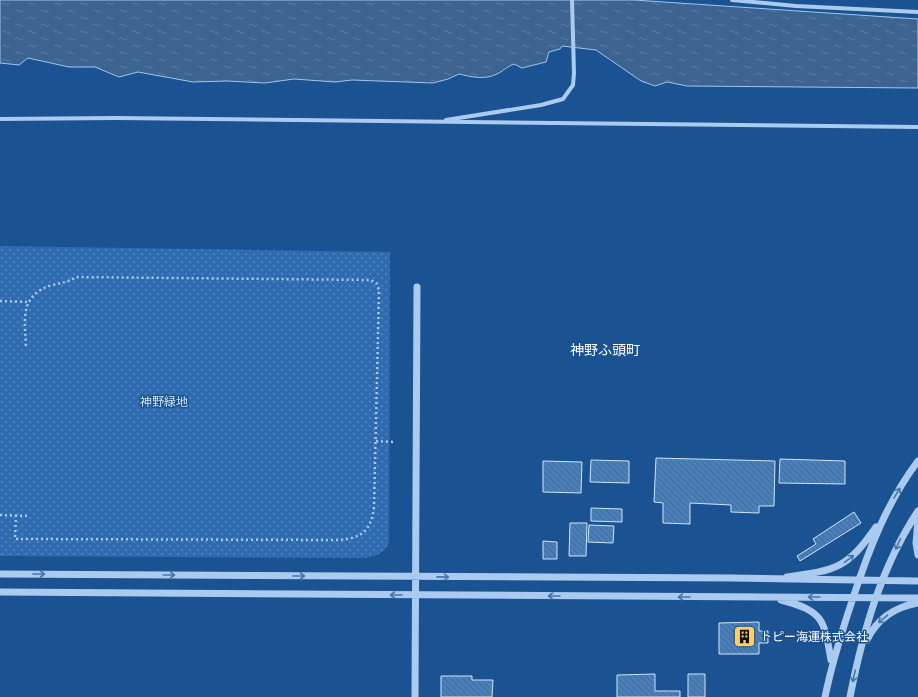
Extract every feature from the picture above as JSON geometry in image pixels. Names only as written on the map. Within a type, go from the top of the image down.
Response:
[{"type":"street","points":[[436,122],[541,105],[563,99],[573,85],[574,51],[572,0]]},
{"type":"street","points":[[732,0],[796,6],[918,12]]},
{"type":"street","points":[[0,119],[116,118],[918,127]]},
{"type":"street","points":[[415,697],[417,577],[417,288]]},
{"type":"street","points":[[771,579],[828,571],[839,567],[858,552],[918,461]]},
{"type":"street","points":[[850,697],[859,654],[882,580],[904,533],[918,511]]},
{"type":"street","points":[[825,697],[832,662],[858,580],[884,514]]},
{"type":"street","points":[[918,520],[916,543],[918,555]]},
{"type":"street","points":[[0,574],[771,579],[810,581],[882,580],[918,582]]},
{"type":"street","points":[[0,592],[918,598]]},
{"type":"street","points":[[769,597],[809,609],[821,619],[826,633],[832,662]]},
{"type":"street","points":[[859,654],[872,629],[879,622],[895,610],[918,604]]},
{"type":"path","points":[[16,516],[15,539],[339,540],[352,539],[361,535],[368,528],[373,518],[376,441],[377,284],[371,280],[76,277],[67,283],[57,284],[42,289],[29,302],[25,317],[26,348]]},
{"type":"path","points":[[0,301],[29,302]]},
{"type":"path","points":[[376,441],[394,442]]},
{"type":"path","points":[[0,515],[29,516]]},
{"type":"green space","name":"神野緑地","points":[[0,246],[390,252],[389,543],[384,550],[376,555],[365,558],[0,556]]},
{"type":"water","points":[[0,0],[634,0],[918,19],[918,88],[687,86],[667,82],[655,86],[641,81],[596,50],[562,46],[560,49],[549,52],[546,62],[522,68],[514,64],[499,73],[488,77],[473,77],[459,74],[433,83],[352,80],[335,82],[294,79],[265,83],[227,81],[193,82],[138,72],[119,77],[95,67],[69,67],[28,58],[19,65],[0,63]]},
{"type":"building","points":[[656,458],[775,461],[774,506],[759,506],[759,513],[731,512],[731,505],[690,503],[690,524],[663,523],[663,503],[654,502]]},
{"type":"building","points":[[780,459],[845,461],[845,484],[779,483]]},
{"type":"building","points":[[591,460],[629,461],[629,483],[590,482]]},
{"type":"building","points":[[543,461],[582,462],[581,493],[543,492]]},
{"type":"building","points":[[591,508],[622,509],[622,522],[591,521]]},
{"type":"building","points":[[854,512],[861,523],[800,561],[797,556],[816,544],[813,539]]},
{"type":"building","points":[[570,523],[587,523],[586,556],[569,556]]},
{"type":"building","points":[[589,525],[614,526],[613,543],[588,542]]},
{"type":"building","points":[[543,541],[557,542],[557,559],[543,559]]},
{"type":"building","name":"トピー海運株式会社","points":[[759,622],[759,631],[768,631],[768,643],[759,643],[759,654],[719,654],[719,623]]},
{"type":"building","points":[[655,674],[655,691],[680,691],[680,697],[617,697],[617,675]]},
{"type":"building","points":[[688,674],[705,674],[705,697],[688,697]]},
{"type":"building","points":[[441,676],[472,676],[472,680],[493,680],[492,697],[441,697]]},
{"type":"place","name":"トピー海運株式会社","points":[[744,637]]},
{"type":"district","name":"神野ふ頭町","points":[[605,350]]}]
